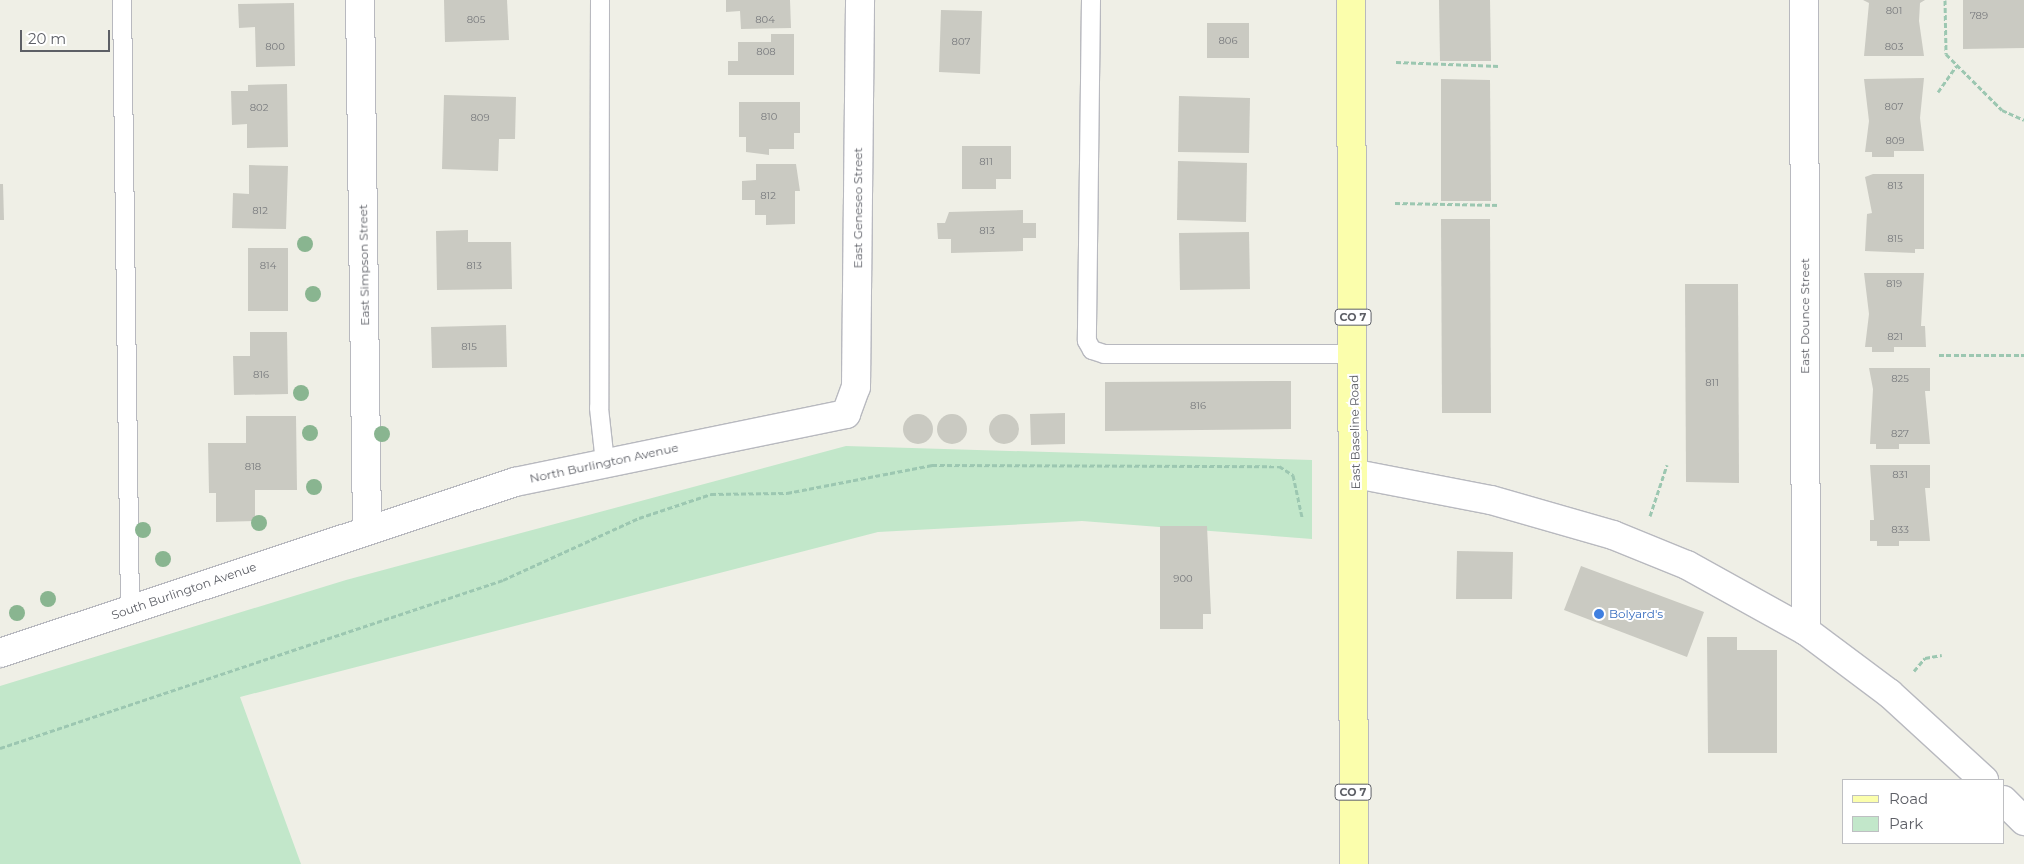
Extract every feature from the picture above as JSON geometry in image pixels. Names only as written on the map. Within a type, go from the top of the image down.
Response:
[{"type":"main road","name":"East Baseline Road","points":[[1350,0],[1356,474],[1354,864]]},
{"type":"street","name":"East Simpson Street","points":[[360,0],[367,529]]},
{"type":"street","name":"East Geneseo Street","points":[[846,414],[856,387],[860,0]]},
{"type":"street","name":"East Dounce Street","points":[[1804,0],[1806,631]]},
{"type":"street","name":"North Burlington Avenue","points":[[367,529],[515,482],[846,414]]},
{"type":"street","points":[[1356,474],[1491,500],[1613,535],[1687,565],[1806,631],[1889,692],[1983,779]]},
{"type":"street","name":"South Burlington Avenue","points":[[0,653],[367,529]]},
{"type":"street","points":[[2004,801],[2024,821]]},
{"type":"lane","points":[[122,0],[130,609]]},
{"type":"lane","points":[[600,0],[599,408],[605,462]]},
{"type":"lane","points":[[1091,0],[1087,341],[1092,350],[1104,354],[1354,354]]},
{"type":"path","points":[[1946,0],[1946,54],[2002,110],[2024,120]]},
{"type":"path","points":[[1396,62],[1499,66]]},
{"type":"path","points":[[1938,92],[1956,66]]},
{"type":"path","points":[[1395,203],[1500,205]]},
{"type":"path","points":[[1939,355],[2024,355]]},
{"type":"path","points":[[0,748],[503,580],[639,518],[711,494],[787,493],[932,465],[1279,466],[1293,475],[1302,517]]},
{"type":"path","points":[[1650,516],[1667,465]]},
{"type":"path","points":[[1914,672],[1925,658],[1942,655]]},
{"type":"green space","points":[[846,446],[1312,460],[1312,539],[1082,521],[878,532],[240,697],[301,864],[0,864],[0,686],[346,580]]},
{"type":"building","points":[[444,0],[507,0],[509,40],[445,42]]},
{"type":"building","points":[[726,0],[790,0],[791,28],[741,29],[740,11],[726,12]]},
{"type":"building","points":[[1439,0],[1490,0],[1491,61],[1440,61]]},
{"type":"building","points":[[1863,0],[1925,0],[1920,3],[1919,21],[1924,56],[1864,56],[1869,3]]},
{"type":"building","points":[[1963,0],[2024,0],[2024,48],[1963,49]]},
{"type":"building","points":[[294,3],[295,66],[256,67],[255,27],[239,28],[238,4]]},
{"type":"building","points":[[941,10],[982,11],[980,74],[939,72]]},
{"type":"building","points":[[1207,23],[1249,23],[1249,58],[1207,58]]},
{"type":"building","points":[[771,34],[794,34],[794,75],[728,75],[728,61],[738,61],[738,42],[771,42]]},
{"type":"building","points":[[1924,78],[1920,118],[1924,151],[1894,151],[1894,157],[1872,157],[1872,152],[1865,152],[1869,121],[1864,79]]},
{"type":"building","points":[[1441,79],[1490,80],[1491,201],[1441,201]]},
{"type":"building","points":[[287,84],[288,147],[247,148],[247,124],[232,125],[231,91],[248,91],[248,85]]},
{"type":"building","points":[[444,95],[516,97],[515,139],[499,139],[498,171],[442,169]]},
{"type":"building","points":[[1179,96],[1250,98],[1249,153],[1178,152]]},
{"type":"building","points":[[739,102],[800,102],[800,133],[794,133],[794,149],[769,149],[769,155],[746,152],[746,137],[739,137]]},
{"type":"building","points":[[962,146],[1011,146],[1011,179],[996,179],[996,189],[962,189]]},
{"type":"building","points":[[1178,161],[1247,163],[1246,222],[1177,220]]},
{"type":"building","points":[[756,164],[796,164],[800,191],[795,191],[795,224],[766,225],[766,215],[755,215],[755,200],[742,200],[742,181],[756,180]]},
{"type":"building","points":[[249,165],[288,166],[286,229],[232,228],[233,193],[249,194]]},
{"type":"building","points":[[1873,174],[1924,174],[1924,249],[1915,249],[1915,253],[1865,251],[1867,214],[1872,213],[1865,177]]},
{"type":"building","points":[[0,184],[3,184],[4,220],[0,220]]},
{"type":"building","points":[[1023,210],[1023,223],[1036,223],[1036,238],[1023,238],[1023,251],[951,253],[951,239],[938,239],[937,223],[945,223],[949,212]]},
{"type":"building","points":[[1441,219],[1490,219],[1491,413],[1442,413]]},
{"type":"building","points":[[468,230],[468,242],[511,242],[512,289],[437,290],[436,231]]},
{"type":"building","points":[[1249,232],[1250,289],[1180,290],[1179,233]]},
{"type":"building","points":[[248,248],[288,248],[288,311],[248,311]]},
{"type":"building","points":[[1864,273],[1924,273],[1921,326],[1925,326],[1926,347],[1894,347],[1894,352],[1872,352],[1872,347],[1865,347],[1869,314]]},
{"type":"building","points":[[1685,284],[1738,284],[1739,483],[1686,482]]},
{"type":"building","points":[[506,325],[507,367],[432,368],[431,327]]},
{"type":"building","points":[[250,332],[287,332],[288,394],[234,395],[233,356],[250,356]]},
{"type":"building","points":[[1869,368],[1930,368],[1930,391],[1925,391],[1930,444],[1899,444],[1899,449],[1876,449],[1876,444],[1870,444],[1873,389]]},
{"type":"building","points":[[1291,381],[1291,429],[1105,431],[1105,382]]},
{"type":"building","points":[[1065,413],[1065,444],[1031,445],[1030,414]]},
{"type":"building","points":[[918,414],[929,418],[933,429],[929,440],[918,444],[907,440],[903,429],[907,418]]},
{"type":"building","points":[[952,414],[963,418],[967,429],[963,440],[952,444],[941,440],[937,429],[941,418]]},
{"type":"building","points":[[1004,414],[1015,418],[1019,429],[1015,440],[1004,444],[993,440],[989,429],[993,418]]},
{"type":"building","points":[[246,416],[296,416],[297,490],[255,490],[255,521],[216,522],[216,493],[209,493],[208,443],[246,443]]},
{"type":"building","points":[[1870,465],[1930,465],[1930,488],[1925,488],[1930,541],[1899,541],[1899,546],[1877,546],[1877,541],[1870,541],[1870,520],[1874,520]]},
{"type":"building","points":[[1160,526],[1207,526],[1211,614],[1203,614],[1203,629],[1160,629]]},
{"type":"building","points":[[1457,551],[1513,552],[1512,599],[1456,599]]},
{"type":"building","points":[[1581,566],[1704,612],[1687,657],[1564,610]]},
{"type":"building","points":[[1707,637],[1737,637],[1737,650],[1777,650],[1777,753],[1708,753]]},
{"type":"place","name":"Bolyard's","points":[[1599,614]]}]
